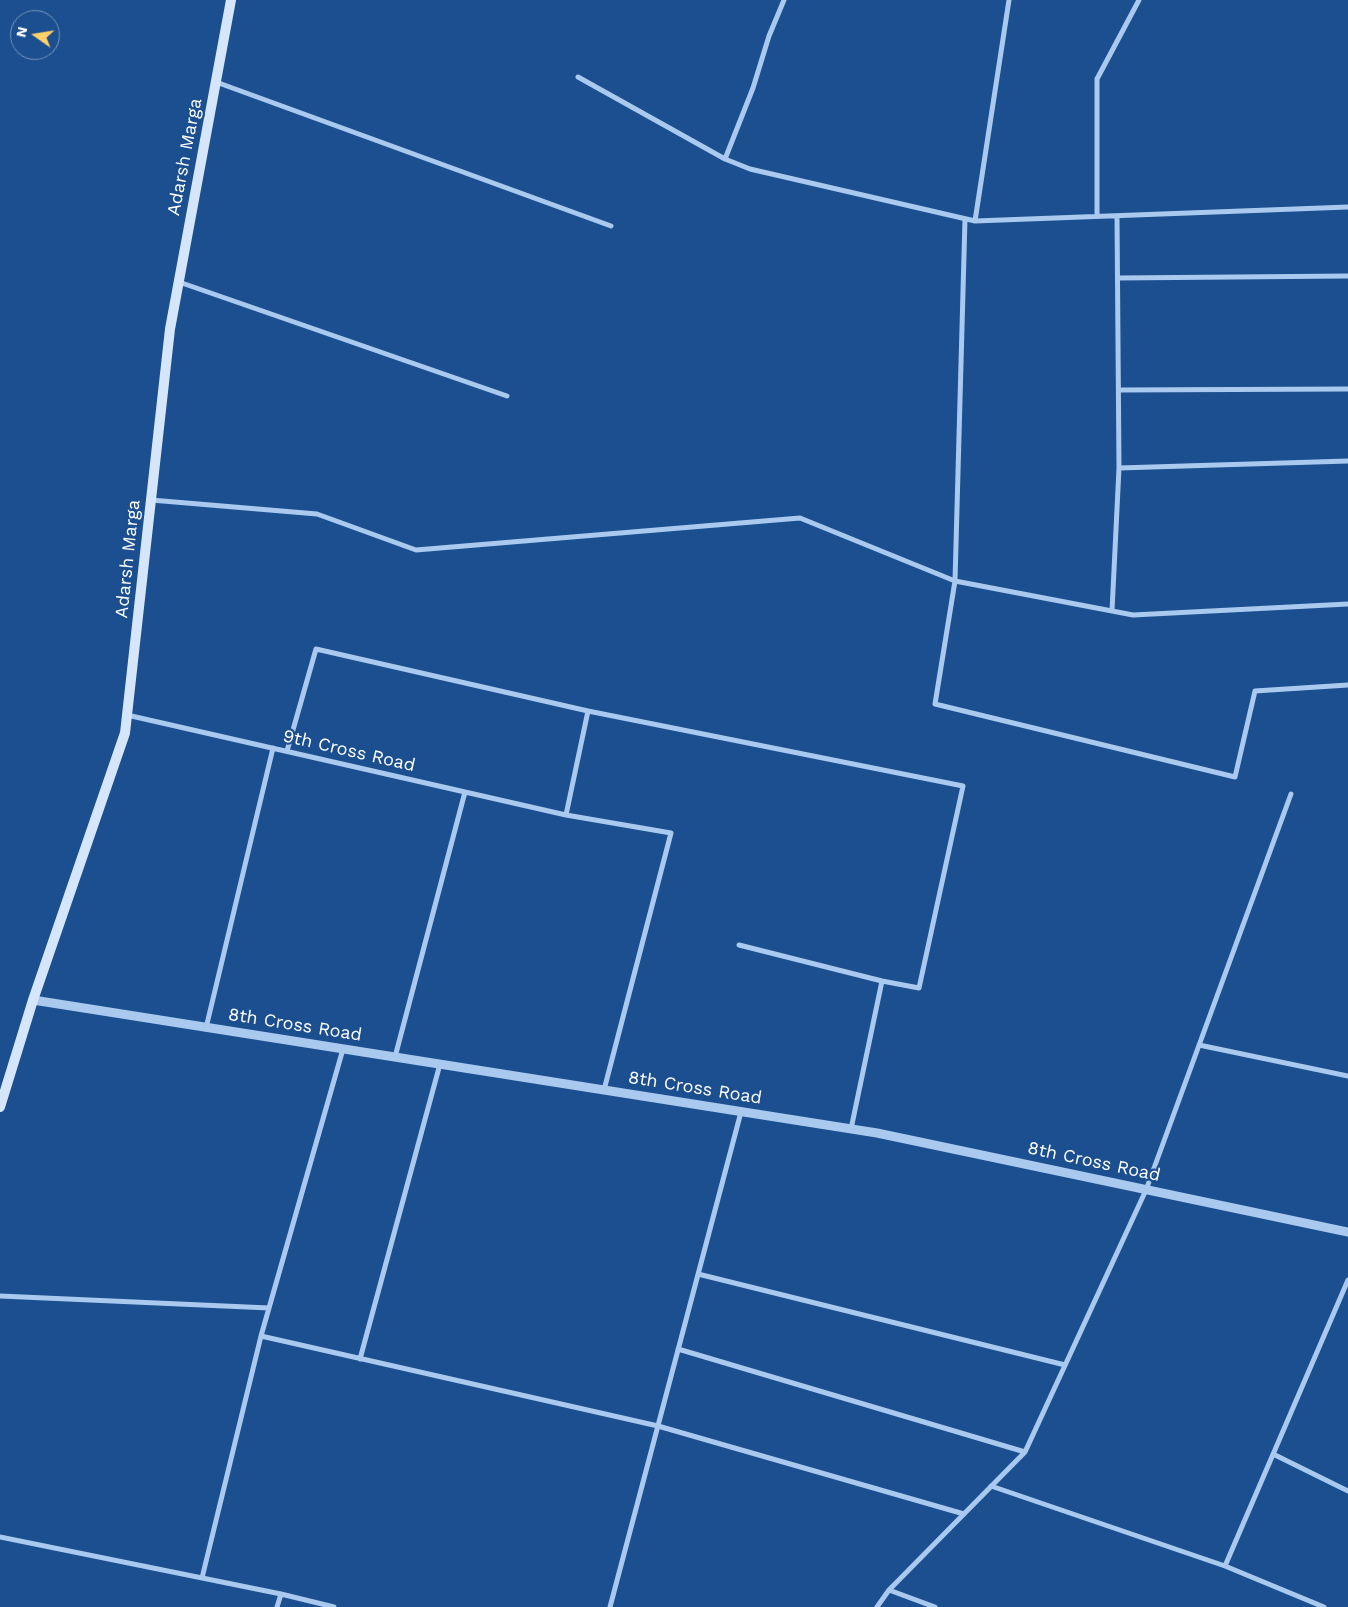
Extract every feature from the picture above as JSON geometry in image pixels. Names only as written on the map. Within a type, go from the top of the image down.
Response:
[{"type":"main road","name":"Adarsh Marga","points":[[0,1107],[32,1000],[125,733],[170,329],[231,0]]},
{"type":"street","points":[[725,159],[753,88],[769,36],[784,0]]},
{"type":"street","points":[[975,221],[1009,0]]},
{"type":"street","points":[[1097,216],[1098,79],[1139,0]]},
{"type":"street","points":[[578,77],[725,159],[750,169],[975,221],[1348,207]]},
{"type":"street","points":[[216,82],[611,226]]},
{"type":"street","points":[[1112,611],[1120,468],[1117,216]]},
{"type":"street","points":[[965,219],[955,581],[935,704],[1235,777],[1255,690],[1348,685]]},
{"type":"street","points":[[1118,278],[1348,276]]},
{"type":"street","points":[[179,282],[508,396]]},
{"type":"street","points":[[1119,390],[1348,390]]},
{"type":"street","points":[[1120,468],[1348,461]]},
{"type":"street","points":[[151,500],[317,514],[416,550],[800,518],[955,581],[1133,615],[1348,604]]},
{"type":"street","points":[[287,751],[316,649],[588,712],[963,786],[919,988],[882,981],[739,945]]},
{"type":"street","points":[[566,815],[588,712]]},
{"type":"street","name":"9th Cross Road","points":[[127,715],[566,815],[671,833],[604,1090]]},
{"type":"street","points":[[206,1028],[273,748]]},
{"type":"street","points":[[395,1057],[465,792]]},
{"type":"street","points":[[877,1607],[889,1590],[1025,1452],[1146,1190],[1291,794]]},
{"type":"street","points":[[850,1129],[882,981]]},
{"type":"street","name":"8th Cross Road","points":[[32,1000],[877,1133],[1348,1232]]},
{"type":"street","points":[[1199,1045],[1348,1076]]},
{"type":"street","points":[[202,1578],[261,1336],[343,1049]]},
{"type":"street","points":[[360,1359],[440,1064]]},
{"type":"street","points":[[610,1607],[741,1112]]},
{"type":"street","points":[[698,1274],[1065,1365]]},
{"type":"street","points":[[1225,1566],[1348,1280]]},
{"type":"street","points":[[0,1296],[269,1308]]},
{"type":"street","points":[[261,1336],[658,1426],[964,1514]]},
{"type":"street","points":[[678,1349],[1025,1452]]},
{"type":"street","points":[[1274,1454],[1348,1491]]},
{"type":"street","points":[[991,1486],[1225,1566],[1324,1607]]},
{"type":"street","points":[[0,1537],[281,1594],[334,1607]]},
{"type":"street","points":[[889,1590],[935,1607]]},
{"type":"street","points":[[277,1607],[281,1594]]}]
